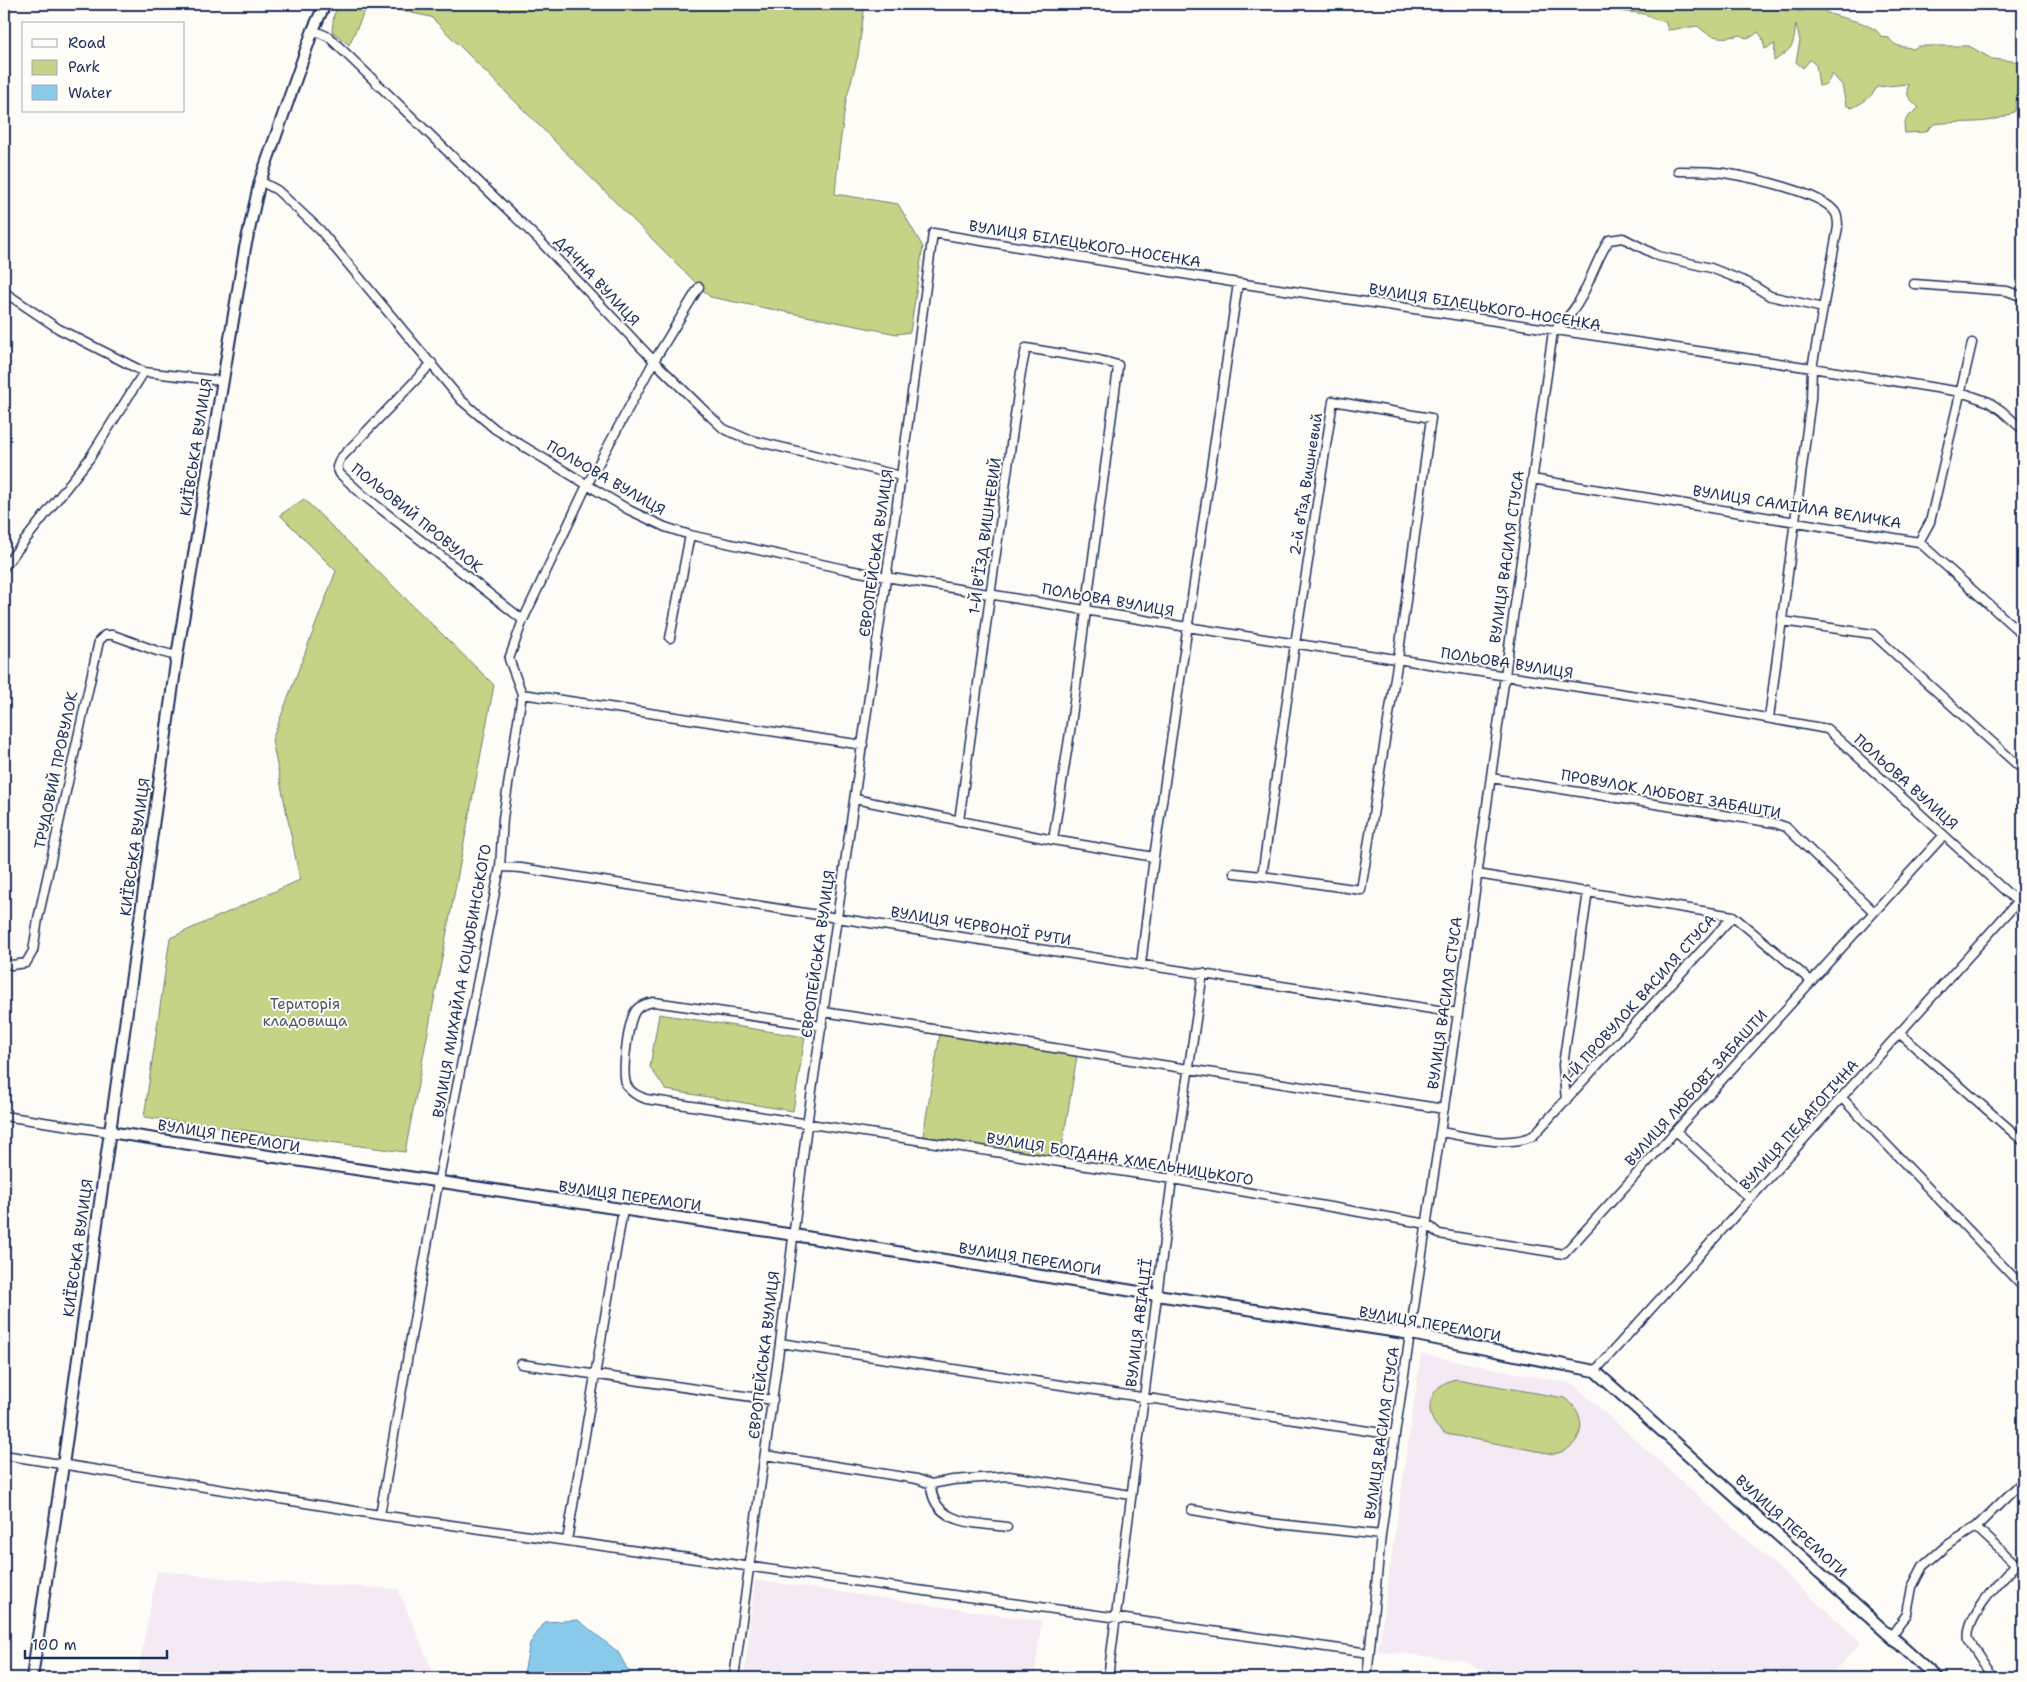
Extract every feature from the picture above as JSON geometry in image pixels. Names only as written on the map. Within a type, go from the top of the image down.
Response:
[{"type":"street","name":"КИЇВСЬКА ВУЛИЦЯ","points":[[32,1678],[64,1465],[177,656],[244,248],[260,181],[313,30],[325,4]]},
{"type":"street","name":"ДАЧНА ВУЛИЦЯ","points":[[313,30],[329,36],[538,239],[654,361],[724,429],[746,439],[901,476]]},
{"type":"street","points":[[1678,171],[1724,173],[1763,181],[1792,189],[1827,204],[1836,212],[1838,227],[1812,368],[1811,398],[1769,718]]},
{"type":"street","name":"ПОЛЬОВА ВУЛИЦЯ","points":[[260,181],[277,190],[320,230],[461,400],[495,429],[629,510],[665,527],[886,577],[1187,627],[1769,718],[1827,729],[1944,835],[2022,902]]},
{"type":"street","name":"ВУЛИЦЯ БІЛЕЦЬКОГО-НОСЕНКА","points":[[932,233],[1238,283],[1812,368],[1961,392],[1989,402],[2023,430]]},
{"type":"street","name":"ЄВРОПЕЙСЬКА ВУЛИЦЯ","points":[[734,1678],[773,1400],[808,1125],[901,476],[932,233]]},
{"type":"street","points":[[1553,331],[1576,310],[1588,286],[1598,258],[1609,240],[1623,238],[1658,256],[1711,268],[1749,284],[1770,296],[1823,308]]},
{"type":"street","points":[[1141,964],[1154,857],[1238,283]]},
{"type":"street","points":[[1914,284],[2007,291],[2023,297]]},
{"type":"street","name":"ВУЛИЦЯ МИХАЙЛА КОЦЮБИНСЬКОГО","points":[[380,1515],[438,1183],[500,867],[503,818],[522,694],[509,659],[523,620],[586,485],[654,361],[699,287]]},
{"type":"street","points":[[4,292],[59,328],[144,372],[222,381]]},
{"type":"street","name":"ВУЛИЦЯ ВАСИЛЯ СТУСА","points":[[1367,1678],[1381,1535],[1458,1013],[1553,331]]},
{"type":"street","points":[[1919,542],[1930,522],[1972,343]]},
{"type":"street","name":"1-Й В'ЇЗД ВИШНЕВИЙ","points":[[959,821],[1021,372],[1026,348],[1118,365],[1085,610]]},
{"type":"street","name":"ПОЛЬОВИЙ ПРОВУЛОК","points":[[432,364],[340,459],[337,467],[340,474],[363,495],[523,620]]},
{"type":"street","points":[[4,566],[89,459],[144,372]]},
{"type":"street","name":"2-й вʼїзд Вишневий","points":[[1295,644],[1333,401],[1431,418],[1398,659]]},
{"type":"street","name":"ВУЛИЦЯ САМІЙЛА ВЕЛИЧКА","points":[[1532,479],[1794,520],[1919,542],[2023,635]]},
{"type":"street","points":[[670,638],[690,534]]},
{"type":"street","points":[[1053,840],[1070,732],[1085,610]]},
{"type":"street","points":[[1782,621],[1873,634],[2023,770]]},
{"type":"street","name":"ТРУДОВИЙ ПРОВУЛОК","points":[[4,963],[12,965],[26,963],[33,950],[40,909],[100,641],[105,635],[113,635],[177,656]]},
{"type":"street","points":[[1262,876],[1295,644]]},
{"type":"street","points":[[1234,872],[1361,890],[1398,659]]},
{"type":"street","points":[[522,694],[863,745]]},
{"type":"street","name":"ПРОВУЛОК ЛЮБОВІ ЗАБАШТИ","points":[[1491,778],[1774,823],[1786,827],[1873,911]]},
{"type":"street","points":[[855,799],[1053,840],[1154,857]]},
{"type":"street","name":"ВУЛИЦЯ ЛЮБОВІ ЗАБАШТИ","points":[[1427,1224],[1439,1234],[1564,1254],[1873,911],[1944,835]]},
{"type":"street","name":"ВУЛИЦЯ ЧЕРВОНОЇ РУТИ","points":[[500,867],[521,868],[1458,1013]]},
{"type":"street","name":"1-Й ПРОВУЛОК ВАСИЛЯ СТУСА","points":[[1477,874],[1733,916],[1810,981]]},
{"type":"street","name":"1-Й ПРОВУЛОК ВАСИЛЯ СТУСА","points":[[1566,1101],[1563,1065],[1588,891]]},
{"type":"street","name":"ВУЛИЦЯ ПЕДАГОГІЧНА","points":[[1595,1371],[1900,1033],[2022,902]]},
{"type":"street","name":"1-Й ПРОВУЛОК ВАСИЛЯ СТУСА","points":[[1441,1132],[1509,1142],[1522,1141],[1533,1136],[1733,916]]},
{"type":"street","name":"ВУЛИЦЯ АВІАЦІЇ","points":[[1108,1678],[1172,1179],[1203,973]]},
{"type":"street","name":"ВУЛИЦЯ БОГДАНА ХМЕЛЬНИЦЬКОГО","points":[[822,1026],[654,1002],[637,1008],[632,1018],[624,1074],[627,1086],[634,1094],[646,1099],[1172,1179],[1427,1224]]},
{"type":"street","points":[[824,1012],[1444,1109]]},
{"type":"street","points":[[1900,1033],[2023,1141]]},
{"type":"street","points":[[1842,1098],[2023,1287]]},
{"type":"street","name":"ВУЛИЦЯ ПЕРЕМОГИ","points":[[4,1116],[438,1183],[794,1235],[1157,1295],[1410,1334],[1595,1371],[1937,1678]]},
{"type":"street","points":[[1676,1131],[1750,1199]]},
{"type":"street","points":[[567,1541],[594,1375],[624,1210]]},
{"type":"street","points":[[780,1343],[1395,1435]]},
{"type":"street","points":[[521,1364],[773,1400]]},
{"type":"street","points":[[4,1455],[380,1515],[1369,1653]]},
{"type":"street","points":[[765,1455],[916,1479],[931,1484],[953,1480],[1009,1476],[1131,1495]]},
{"type":"street","points":[[1891,1636],[1908,1614],[1912,1587],[1923,1566],[1946,1546],[1976,1527],[2023,1481]]},
{"type":"street","points":[[931,1484],[934,1502],[939,1509],[950,1516],[961,1520],[1007,1527]]},
{"type":"street","points":[[1192,1510],[1269,1523],[1381,1535]]},
{"type":"street","points":[[1976,1527],[2023,1571]]},
{"type":"street","points":[[1994,1678],[1967,1634],[1971,1620],[2016,1564]]},
{"type":"shaded area","points":[[1421,1354],[1573,1384],[1861,1642],[1828,1678],[1501,1678],[1462,1660],[1378,1651]]},
{"type":"shaded area","points":[[157,1571],[264,1582],[398,1589],[433,1672],[430,1678],[137,1678]]},
{"type":"shaded area","points":[[755,1580],[1042,1621],[1034,1678],[744,1678]]},
{"type":"green space","points":[[340,4],[368,4],[349,45],[332,31],[334,14]]},
{"type":"green space","points":[[368,4],[865,4],[858,56],[846,100],[835,194],[898,204],[923,247],[910,332],[897,334],[710,297],[431,17]]},
{"type":"green space","points":[[1604,4],[1747,4],[1755,8],[1767,5],[1778,10],[1789,6],[1800,12],[1809,8],[1823,10],[1830,14],[1862,23],[1876,30],[1882,37],[1889,38],[1894,44],[1900,46],[1913,49],[1919,46],[1969,46],[1992,59],[2023,62],[2023,93],[2017,96],[2015,111],[2006,116],[1986,121],[1934,124],[1926,132],[1905,133],[1905,121],[1909,115],[1919,108],[1908,95],[1908,84],[1877,87],[1870,97],[1860,104],[1852,108],[1846,105],[1842,85],[1832,74],[1826,83],[1819,86],[1816,65],[1810,60],[1803,68],[1796,62],[1800,41],[1796,24],[1793,43],[1785,53],[1774,61],[1775,44],[1765,49],[1762,37],[1758,32],[1746,38],[1740,35],[1728,37],[1712,36],[1698,26],[1668,30],[1665,21],[1647,15],[1614,10]]},
{"type":"green space","name":"Територія кладовища","points":[[304,499],[494,685],[405,1152],[144,1117],[170,938],[300,880],[272,740],[336,571],[280,515]]},
{"type":"green space","points":[[659,1014],[805,1037],[793,1111],[666,1090],[650,1067]]},
{"type":"green space","points":[[940,1034],[1077,1056],[1060,1159],[923,1136]]},
{"type":"green space","points":[[1457,1379],[1564,1398],[1573,1405],[1581,1422],[1577,1439],[1572,1446],[1553,1454],[1446,1434],[1433,1420],[1430,1402],[1433,1394],[1439,1387]]},
{"type":"water","points":[[578,1620],[618,1652],[632,1678],[523,1678],[530,1643],[545,1622]]}]
